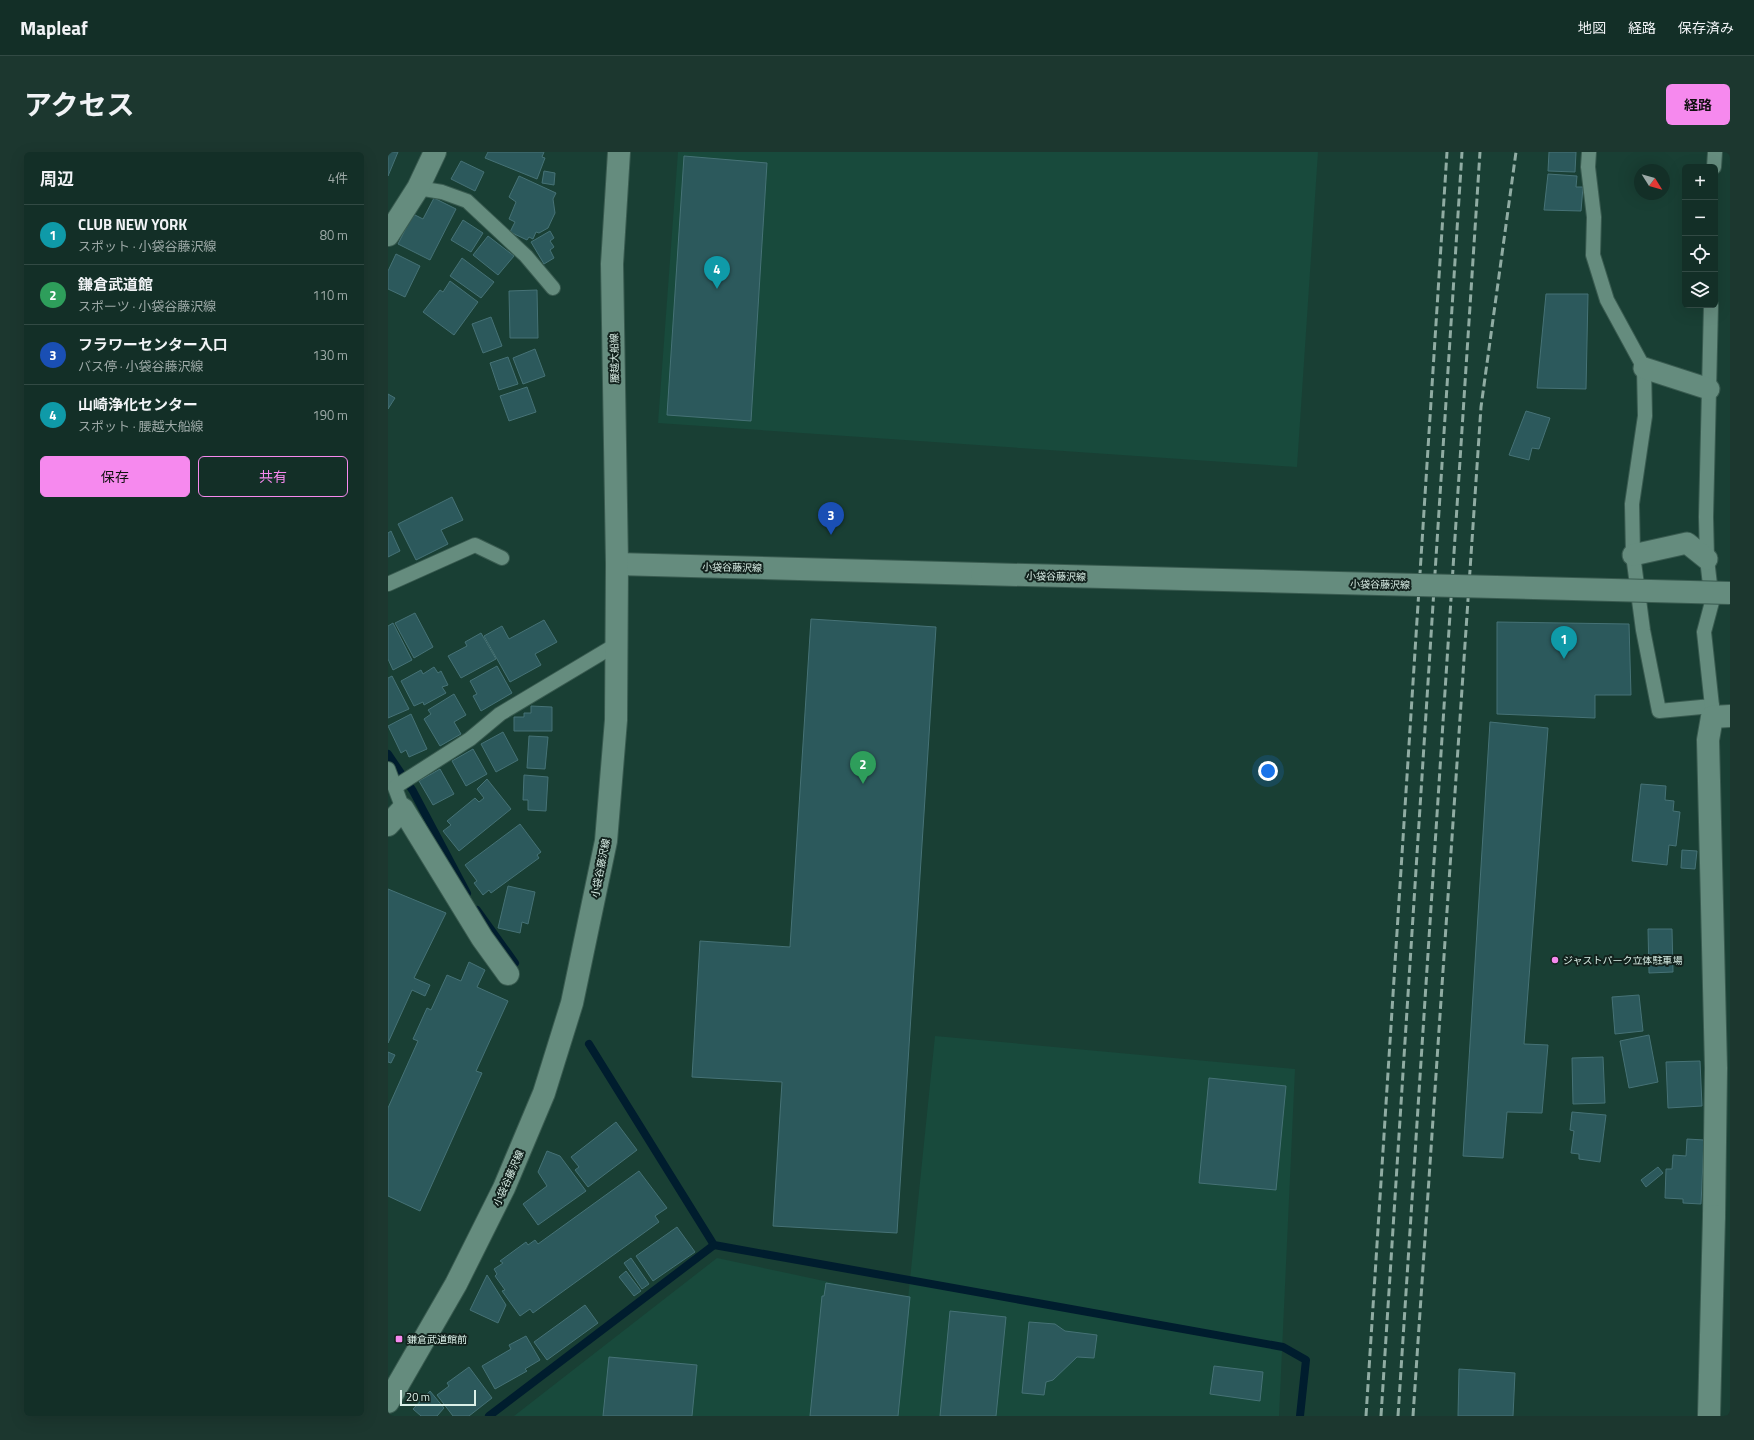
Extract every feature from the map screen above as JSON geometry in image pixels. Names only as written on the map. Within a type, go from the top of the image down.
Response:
[{"type":"main road","points":[[388,235],[418,188],[435,152]]},
{"type":"main road","name":"腰越大船線","points":[[617,564],[612,264],[619,152]]},
{"type":"main road","name":"小袋谷藤沢線","points":[[388,1402],[456,1284],[504,1188],[544,1093],[572,1003],[606,841],[616,720],[617,564],[1730,593]]},
{"type":"main road","points":[[1709,1416],[1716,1068],[1708,740],[1718,713]]},
{"type":"main road","points":[[388,824],[404,809],[482,938],[508,974]]},
{"type":"street","points":[[1644,368],[1709,389]]},
{"type":"street","points":[[1633,555],[1687,544],[1707,559]]},
{"type":"lane","points":[[1589,152],[1588,167],[1594,217],[1593,255],[1607,300],[1644,368],[1644,416],[1632,504],[1633,555],[1643,630],[1659,711],[1718,713],[1704,632],[1712,602],[1707,559],[1706,479],[1711,308]]},
{"type":"lane","points":[[1714,164],[1715,152]]},
{"type":"lane","points":[[418,188],[442,192],[467,201],[526,256],[553,288]]},
{"type":"lane","points":[[388,584],[475,545],[502,558]]},
{"type":"lane","points":[[395,787],[470,739],[500,714],[617,644]]},
{"type":"lane","points":[[388,769],[404,809]]},
{"type":"shaded area","points":[[678,152],[1318,152],[1297,467],[658,423]]},
{"type":"shaded area","points":[[935,1036],[1295,1069],[1279,1416],[514,1416],[717,1258],[908,1299]]},
{"type":"building","points":[[388,152],[398,152],[388,176]]},
{"type":"building","points":[[488,152],[544,152],[542,157],[545,158],[537,179],[485,158]]},
{"type":"building","points":[[1549,152],[1576,152],[1575,172],[1548,171]]},
{"type":"building","points":[[684,156],[767,163],[751,421],[667,415]]},
{"type":"building","points":[[461,161],[484,172],[475,191],[451,179]]},
{"type":"building","points":[[544,171],[555,173],[554,185],[542,183]]},
{"type":"building","points":[[1548,174],[1577,176],[1576,187],[1583,187],[1581,211],[1544,210]]},
{"type":"building","points":[[519,176],[556,193],[553,199],[555,213],[548,228],[539,233],[536,232],[533,239],[529,237],[527,240],[510,232],[515,222],[509,219],[516,202],[509,197]]},
{"type":"building","points":[[434,198],[456,209],[430,260],[398,244],[413,214],[423,219]]},
{"type":"building","points":[[463,220],[483,233],[471,252],[451,240]]},
{"type":"building","points":[[550,231],[554,238],[550,241],[554,247],[550,250],[554,258],[544,264],[531,242]]},
{"type":"building","points":[[488,236],[514,256],[498,275],[473,255]]},
{"type":"building","points":[[396,254],[420,266],[405,297],[388,289],[388,271]]},
{"type":"building","points":[[462,258],[494,282],[481,298],[450,276]]},
{"type":"building","points":[[450,281],[478,302],[454,335],[423,312],[440,290],[443,292]]},
{"type":"building","points":[[537,290],[538,338],[510,338],[509,291]]},
{"type":"building","points":[[1546,294],[1588,294],[1586,389],[1537,388]]},
{"type":"building","points":[[491,317],[502,346],[483,353],[472,324]]},
{"type":"building","points":[[535,349],[545,376],[523,384],[513,358]]},
{"type":"building","points":[[508,357],[518,384],[499,390],[490,363]]},
{"type":"building","points":[[527,387],[536,412],[509,421],[500,396]]},
{"type":"building","points":[[388,394],[395,398],[388,409]]},
{"type":"building","points":[[1526,411],[1550,418],[1539,449],[1532,448],[1529,460],[1509,455]]},
{"type":"building","points":[[452,497],[463,520],[441,530],[448,544],[416,560],[398,524]]},
{"type":"building","points":[[391,531],[400,551],[388,557],[388,533]]},
{"type":"building","points":[[415,613],[433,647],[414,658],[395,623]]},
{"type":"building","points":[[811,619],[936,627],[897,1233],[773,1226],[782,1082],[692,1077],[700,941],[790,947]]},
{"type":"building","points":[[544,620],[557,642],[535,654],[541,665],[510,682],[484,636],[502,626],[509,639]]},
{"type":"building","points":[[1497,622],[1629,624],[1631,695],[1595,695],[1595,718],[1497,714]]},
{"type":"building","points":[[393,623],[412,660],[393,670],[388,659],[388,626]]},
{"type":"building","points":[[481,633],[496,659],[461,678],[448,656],[467,646],[465,642]]},
{"type":"building","points":[[497,666],[512,693],[481,711],[473,696],[477,694],[470,681]]},
{"type":"building","points":[[434,667],[438,673],[441,671],[448,685],[442,687],[446,693],[424,705],[423,702],[414,706],[401,681],[421,670],[423,674]]},
{"type":"building","points":[[392,676],[409,709],[388,718],[388,678]]},
{"type":"building","points":[[454,694],[466,715],[454,722],[461,734],[440,746],[424,719],[431,714],[428,710]]},
{"type":"building","points":[[531,706],[552,707],[552,731],[514,731],[514,717],[524,717],[524,713],[531,713]]},
{"type":"building","points":[[411,714],[427,749],[409,757],[406,750],[401,753],[388,726]]},
{"type":"building","points":[[1490,722],[1548,728],[1524,1044],[1548,1045],[1542,1113],[1507,1112],[1503,1158],[1463,1156]]},
{"type":"building","points":[[503,732],[518,760],[496,772],[481,744]]},
{"type":"building","points":[[529,736],[548,737],[545,769],[527,768]]},
{"type":"building","points":[[473,749],[487,774],[466,786],[452,761]]},
{"type":"building","points":[[440,769],[454,794],[433,805],[419,781]]},
{"type":"building","points":[[524,775],[548,777],[546,811],[528,810],[528,800],[523,800]]},
{"type":"building","points":[[487,779],[511,809],[459,851],[443,831],[451,825],[447,821],[475,798],[479,802],[484,798],[477,789]]},
{"type":"building","points":[[1641,784],[1666,786],[1665,800],[1674,801],[1673,811],[1680,812],[1676,846],[1669,845],[1667,865],[1632,861]]},
{"type":"building","points":[[520,824],[541,852],[537,855],[539,858],[491,893],[489,890],[483,895],[474,883],[477,881],[465,865]]},
{"type":"building","points":[[1682,850],[1697,851],[1695,869],[1681,868]]},
{"type":"building","points":[[508,886],[535,892],[528,924],[522,922],[520,933],[498,928]]},
{"type":"building","points":[[388,889],[446,913],[414,978],[430,985],[425,996],[412,990],[388,1043]]},
{"type":"building","points":[[1648,929],[1672,929],[1673,972],[1649,973]]},
{"type":"building","points":[[469,962],[485,970],[477,987],[508,1001],[476,1071],[482,1073],[420,1211],[388,1196],[388,1108],[418,1041],[413,1039],[427,1008],[431,1010],[447,975],[461,981]]},
{"type":"building","points":[[1639,995],[1643,1031],[1615,1034],[1612,997]]},
{"type":"building","points":[[1649,1035],[1658,1082],[1629,1088],[1620,1041]]},
{"type":"building","points":[[388,1052],[395,1055],[391,1063],[388,1062]]},
{"type":"building","points":[[1603,1057],[1605,1103],[1573,1104],[1572,1058]]},
{"type":"building","points":[[1700,1061],[1702,1106],[1668,1108],[1666,1062]]},
{"type":"building","points":[[1209,1078],[1286,1086],[1276,1190],[1199,1183]]},
{"type":"building","points":[[1572,1112],[1606,1115],[1600,1162],[1579,1159],[1579,1154],[1571,1153],[1574,1131],[1570,1130]]},
{"type":"building","points":[[616,1122],[637,1150],[588,1187],[575,1170],[579,1167],[571,1157]]},
{"type":"building","points":[[1687,1139],[1704,1140],[1701,1204],[1683,1203],[1683,1199],[1665,1198],[1666,1169],[1672,1169],[1673,1155],[1686,1156]]},
{"type":"building","points":[[547,1151],[560,1156],[586,1191],[538,1225],[523,1204],[547,1186],[538,1172]]},
{"type":"building","points":[[1658,1167],[1663,1173],[1646,1187],[1641,1180]]},
{"type":"building","points":[[639,1171],[667,1208],[655,1216],[659,1222],[533,1313],[530,1309],[520,1316],[502,1291],[505,1290],[495,1276],[497,1274],[494,1269],[503,1263],[500,1261],[526,1242],[528,1245],[535,1240],[538,1244]]},
{"type":"building","points":[[677,1227],[695,1252],[653,1281],[636,1256]]},
{"type":"building","points":[[631,1258],[649,1284],[642,1289],[624,1263]]},
{"type":"building","points":[[626,1271],[641,1291],[634,1296],[619,1277]]},
{"type":"building","points":[[487,1275],[506,1305],[498,1323],[470,1310]]},
{"type":"building","points":[[826,1283],[910,1297],[898,1416],[810,1416],[822,1296],[824,1296]]},
{"type":"building","points":[[585,1305],[598,1323],[547,1360],[534,1342]]},
{"type":"building","points":[[950,1311],[1006,1317],[996,1416],[940,1416]]},
{"type":"building","points":[[1029,1322],[1055,1324],[1065,1331],[1097,1335],[1094,1358],[1077,1357],[1053,1380],[1046,1382],[1044,1395],[1022,1393]]},
{"type":"building","points":[[526,1336],[540,1360],[525,1369],[527,1371],[495,1389],[482,1366],[511,1349],[509,1345]]},
{"type":"building","points":[[609,1357],[697,1365],[692,1416],[603,1416]]},
{"type":"building","points":[[1214,1366],[1263,1372],[1260,1401],[1210,1394]]},
{"type":"building","points":[[469,1367],[492,1398],[469,1416],[453,1416],[437,1395],[449,1386],[447,1383]]},
{"type":"building","points":[[1459,1369],[1515,1373],[1513,1416],[1458,1416]]},
{"type":"building","points":[[430,1391],[444,1408],[437,1416],[421,1416],[413,1409]]},
{"type":"waterway","points":[[388,754],[413,791],[467,893]]},
{"type":"waterway","points":[[477,910],[515,963]]},
{"type":"waterway","points":[[589,1044],[714,1245],[1283,1347],[1306,1360],[1300,1416]]},
{"type":"waterway","points":[[489,1416],[714,1245]]},
{"type":"railway","points":[[1366,1416],[1447,152]]},
{"type":"railway","points":[[1381,1416],[1462,152]]},
{"type":"railway","points":[[1398,1416],[1480,152]]},
{"type":"railway","points":[[1413,1416],[1481,407],[1516,152]]},
{"type":"place","name":"山崎浄化センター","points":[[717,289]]},
{"type":"place","name":"フラワーセンター入口","points":[[831,535]]},
{"type":"place","name":"CLUB NEW YORK","points":[[1564,659]]},
{"type":"place","name":"鎌倉武道館","points":[[863,784]]},
{"type":"place","name":"ジャストパーク立体駐車場","points":[[1555,960]]},
{"type":"place","name":"鎌倉武道館前","points":[[399,1339]]}]
